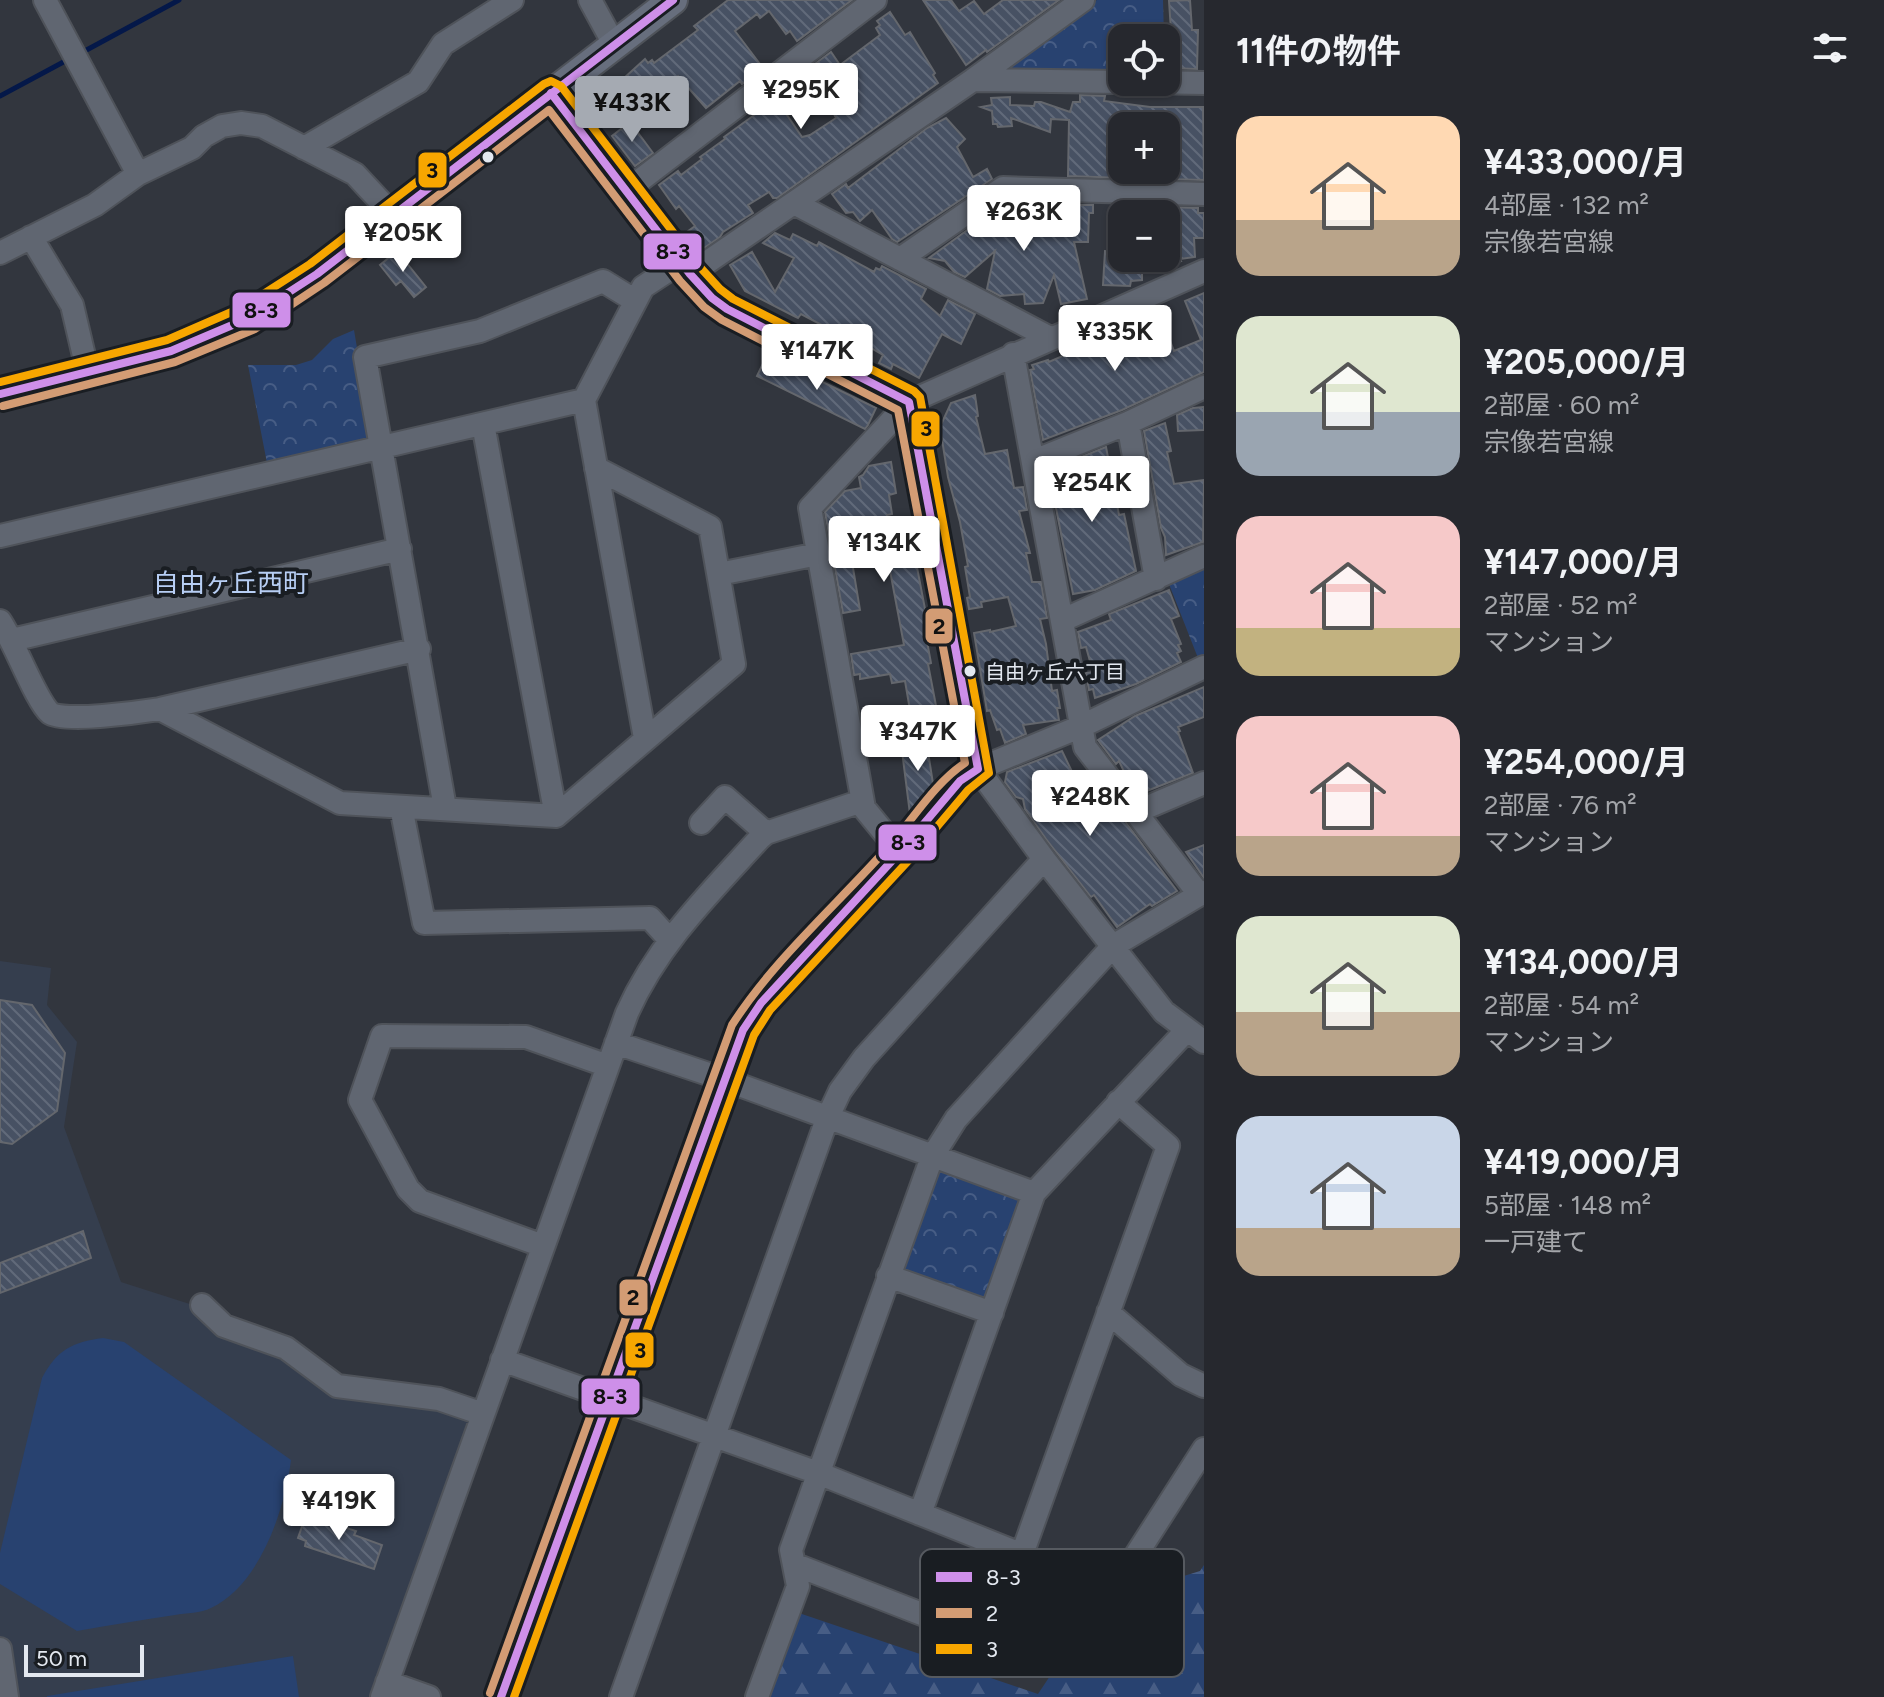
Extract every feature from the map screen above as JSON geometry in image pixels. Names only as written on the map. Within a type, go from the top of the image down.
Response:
[{"type":"main road","points":[[0,394],[171,351],[249,318],[317,274],[673,0]]},
{"type":"street","points":[[45,0],[138,174]]},
{"type":"street","points":[[304,148],[418,82],[443,44],[512,0]]},
{"type":"street","points":[[590,0],[615,46]]},
{"type":"street","points":[[626,191],[875,0]]},
{"type":"street","points":[[645,738],[584,400],[634,300],[643,287],[686,268],[794,203],[1083,0]]},
{"type":"street","points":[[973,80],[1108,82]]},
{"type":"street","points":[[1180,83],[1204,83]]},
{"type":"street","points":[[551,93],[712,298],[727,309],[909,402]]},
{"type":"street","points":[[0,253],[95,205],[138,174],[192,148],[204,136],[222,126],[241,123],[262,126],[355,174],[394,216]]},
{"type":"street","points":[[900,259],[1003,188],[1204,194]]},
{"type":"street","points":[[794,203],[1050,338]]},
{"type":"street","points":[[31,237],[72,305],[88,373]]},
{"type":"street","points":[[900,852],[864,808],[862,801],[810,508],[909,402],[1204,271]]},
{"type":"street","points":[[445,808],[365,357],[480,331],[603,281],[634,300]]},
{"type":"street","points":[[757,1697],[798,1586],[791,1550],[932,1157],[956,1119],[1113,946],[1202,893],[1085,747],[1013,354]]},
{"type":"street","points":[[1034,461],[1128,423],[1204,387]]},
{"type":"street","points":[[0,536],[584,400]]},
{"type":"street","points":[[909,402],[978,769],[1164,1012],[1195,1036],[1118,1102],[1034,1193],[920,1514]]},
{"type":"street","points":[[1128,423],[1156,579]]},
{"type":"street","points":[[483,424],[556,816]]},
{"type":"street","points":[[160,709],[340,803],[556,816],[734,664],[710,527],[596,468]]},
{"type":"street","points":[[400,549],[6,630],[40,697],[53,715],[60,718],[160,709],[419,649]]},
{"type":"street","points":[[719,574],[818,554]]},
{"type":"street","points":[[1063,620],[1204,556]]},
{"type":"street","points":[[501,1697],[723,1079],[743,1030],[761,1003],[900,852],[960,781],[978,769],[1082,726],[1204,667]]},
{"type":"street","points":[[1136,812],[1204,783]]},
{"type":"street","points":[[701,823],[725,797],[766,833]]},
{"type":"street","points":[[429,1697],[384,1690],[641,980],[669,939],[766,833],[862,801]]},
{"type":"street","points":[[401,807],[424,923],[650,918],[669,939]]},
{"type":"street","points":[[621,1697],[827,1119],[840,1091],[864,1058],[1044,859]]},
{"type":"street","points":[[543,1246],[420,1201],[408,1189],[360,1100],[382,1036],[526,1037],[608,1066]]},
{"type":"street","points":[[616,1043],[1034,1193]]},
{"type":"street","points":[[1024,1549],[1168,1146],[1118,1102]]},
{"type":"street","points":[[888,1276],[992,1313]]},
{"type":"street","points":[[202,1305],[224,1326],[286,1348],[337,1386],[439,1399],[483,1414]]},
{"type":"street","points":[[1108,1312],[1181,1375],[1204,1386]]},
{"type":"street","points":[[502,1360],[818,1473],[1009,1549]]},
{"type":"street","points":[[1140,1549],[1204,1449]]},
{"type":"street","points":[[796,1565],[920,1613]]},
{"type":"street","points":[[0,1649],[7,1697]]},
{"type":"shaded area","points":[[0,961],[51,968],[47,1005],[77,1042],[64,1127],[121,1282],[196,1306],[286,1354],[336,1391],[438,1404],[472,1420],[374,1697],[0,1697]]},
{"type":"green space","points":[[1097,0],[1163,0],[1164,24],[1108,24],[1108,77],[1006,74],[1008,63]]},
{"type":"green space","points":[[354,330],[372,438],[267,463],[248,365],[296,365],[312,360],[333,339]]},
{"type":"green space","points":[[1204,564],[1204,656],[1198,658],[1167,579]]},
{"type":"green space","points":[[935,1167],[1022,1196],[988,1302],[901,1275]]},
{"type":"green space","points":[[103,1338],[124,1342],[291,1460],[283,1501],[267,1544],[243,1582],[228,1597],[203,1611],[77,1631],[0,1584],[0,1553],[42,1378],[66,1349]]},
{"type":"green space","points":[[1204,1565],[1204,1697],[762,1697],[793,1611],[920,1654],[920,1677],[988,1677],[1038,1694],[1049,1677],[1184,1677],[1184,1576],[1200,1571]]},
{"type":"green space","points":[[293,1656],[299,1697],[47,1697],[47,1696]]},
{"type":"building","points":[[728,0],[852,0],[797,41],[790,31],[786,34],[769,11],[760,18],[757,14],[735,31],[763,68],[742,84],[740,81],[706,108],[678,76],[654,94],[652,92],[645,97],[642,93],[612,117],[602,105],[587,117],[585,114],[591,98],[608,85],[612,89],[645,59],[648,63],[652,60],[654,63],[698,30],[694,26]]},
{"type":"building","points":[[923,0],[951,0],[959,11],[974,1],[984,14],[1003,0],[1059,0],[966,65]]},
{"type":"building","points":[[1190,0],[1192,30],[1198,30],[1197,69],[1180,68],[1180,24],[1171,24],[1169,1]]},
{"type":"building","points":[[890,12],[905,35],[910,32],[938,83],[777,198],[769,192],[748,205],[753,213],[701,250],[687,232],[695,226],[679,206],[676,209],[659,185],[678,171],[681,175],[702,159],[700,157],[724,137],[831,52],[840,65],[880,35],[876,28],[880,25],[877,21]],"holes":[[[828,89],[841,110],[834,114],[836,118],[802,137],[787,115]]]},
{"type":"building","points":[[1080,95],[1105,96],[1104,101],[1150,107],[1203,107],[1204,180],[1180,179],[1180,112],[1108,112],[1108,177],[1068,176],[1069,120],[1051,119],[1050,132],[1011,118],[1012,126],[998,127],[993,124],[992,111],[981,107],[992,105],[991,98],[1010,97],[1010,105],[1034,106],[1035,102],[1041,102],[1070,112],[1073,102],[1080,102]]},
{"type":"building","points":[[946,118],[965,139],[957,147],[973,177],[987,169],[992,179],[897,242],[872,210],[860,221],[853,212],[846,213],[832,194],[846,184],[848,188],[927,128]]},
{"type":"building","points":[[630,122],[653,153],[635,166],[612,136]]},
{"type":"building","points":[[1007,202],[1044,203],[1042,231],[1067,234],[1068,205],[1093,205],[1093,213],[1089,213],[1088,242],[1074,242],[1087,299],[1061,304],[1054,275],[1043,303],[1025,304],[1024,294],[1000,296],[987,289],[995,251],[965,277],[954,272],[945,261],[929,258],[981,220],[982,223],[1003,210],[1001,206]]},
{"type":"building","points":[[1180,207],[1198,208],[1198,213],[1204,213],[1204,238],[1194,238],[1195,257],[1180,259]]},
{"type":"building","points":[[775,233],[790,240],[793,234],[817,246],[819,242],[874,272],[882,266],[926,289],[921,299],[940,316],[948,300],[975,314],[961,344],[942,334],[919,378],[893,364],[891,369],[879,363],[883,355],[855,339],[854,342],[801,314],[798,318],[745,291],[730,265],[752,252],[775,292],[794,258],[763,243]]},
{"type":"building","points":[[397,251],[426,287],[414,297],[401,281],[396,285],[380,265]]},
{"type":"building","points":[[1105,251],[1108,251],[1108,272],[1142,272],[1142,280],[1131,281],[1130,286],[1103,285]]},
{"type":"building","points":[[1204,293],[1204,372],[1122,410],[1043,440],[1030,370],[1034,369],[1032,365],[1049,362],[1097,341],[1098,347],[1098,341],[1152,316],[1153,320],[1161,317],[1174,351],[1201,340],[1185,301]]},
{"type":"building","points":[[767,355],[876,408],[868,425],[865,429],[757,376]]},
{"type":"building","points":[[975,395],[976,417],[985,454],[1007,450],[1014,488],[1023,487],[1027,510],[1019,511],[1030,553],[1026,553],[1032,582],[1041,582],[1047,618],[1040,619],[1052,691],[1057,690],[1060,708],[1057,708],[1059,720],[1023,725],[1026,734],[1005,743],[990,710],[987,711],[974,633],[1016,626],[1008,597],[981,602],[982,607],[969,609],[965,567],[968,566],[940,427],[951,403]]},
{"type":"building","points":[[1204,407],[1204,430],[1178,431],[1177,415]]},
{"type":"building","points":[[1165,423],[1174,484],[1204,480],[1203,542],[1166,555],[1144,431]]},
{"type":"building","points":[[1106,447],[1119,515],[1124,514],[1136,571],[1095,590],[1073,594],[1052,488],[1059,487],[1054,468]]},
{"type":"building","points":[[891,462],[896,493],[889,495],[892,514],[887,515],[892,540],[911,536],[930,635],[926,636],[931,663],[928,664],[937,711],[911,716],[905,681],[892,683],[890,674],[860,679],[860,674],[854,675],[851,654],[904,645],[885,544],[850,550],[860,610],[843,613],[825,512],[845,491],[861,488],[859,477],[869,466]]},
{"type":"building","points":[[1169,590],[1179,616],[1171,619],[1181,644],[1178,645],[1181,651],[1177,653],[1181,662],[1136,684],[1095,698],[1093,689],[1089,690],[1086,673],[1093,672],[1086,647],[1081,648],[1078,632],[1111,620],[1109,614]]},
{"type":"building","points":[[1204,687],[1204,717],[1178,727],[1193,773],[1139,794],[1119,761],[1116,764],[1098,740],[1135,716]]},
{"type":"building","points":[[926,739],[934,790],[910,814],[902,751],[911,750],[910,741]]},
{"type":"building","points":[[1062,751],[1077,782],[1084,777],[1110,812],[1115,808],[1177,891],[1152,906],[1150,904],[1117,927],[1046,839],[1025,809],[1023,799],[1016,797],[1005,782],[1007,772]]},
{"type":"building","points":[[1204,845],[1204,878],[1186,852]]},
{"type":"building","points":[[0,1000],[32,1005],[65,1053],[57,1111],[12,1144],[0,1142]]},
{"type":"building","points":[[83,1231],[91,1258],[0,1293],[0,1263]]},
{"type":"building","points":[[306,1515],[356,1531],[354,1535],[382,1545],[374,1569],[305,1546],[306,1541],[298,1538]]},
{"type":"waterway","points":[[81,53],[179,0]]},
{"type":"waterway","points":[[0,96],[69,59]]},
{"type":"transit line","name":"8-3","points":[[0,394],[171,351],[249,318],[317,274],[673,0]]},
{"type":"transit line","name":"3","points":[[0,382],[167,340],[243,307],[310,264],[551,81],[561,86],[720,289],[733,299],[914,391],[920,397],[989,773],[968,790],[909,860],[770,1010],[754,1035],[514,1697]]},
{"type":"transit line","name":"8-3","points":[[501,1697],[743,1030],[761,1003],[900,852],[960,781],[978,769],[909,402],[727,309],[712,298],[690,274],[551,93]]},
{"type":"transit line","name":"2","points":[[3,406],[175,362],[255,329],[324,283],[549,110],[680,281],[704,307],[722,320],[898,410],[965,763],[934,791],[890,845],[787,954],[732,1025],[490,1693]]},
{"type":"place","name":"自由ヶ丘六丁目","points":[[970,671]]},
{"type":"district","name":"自由ヶ丘西町","points":[[231,583]]}]
